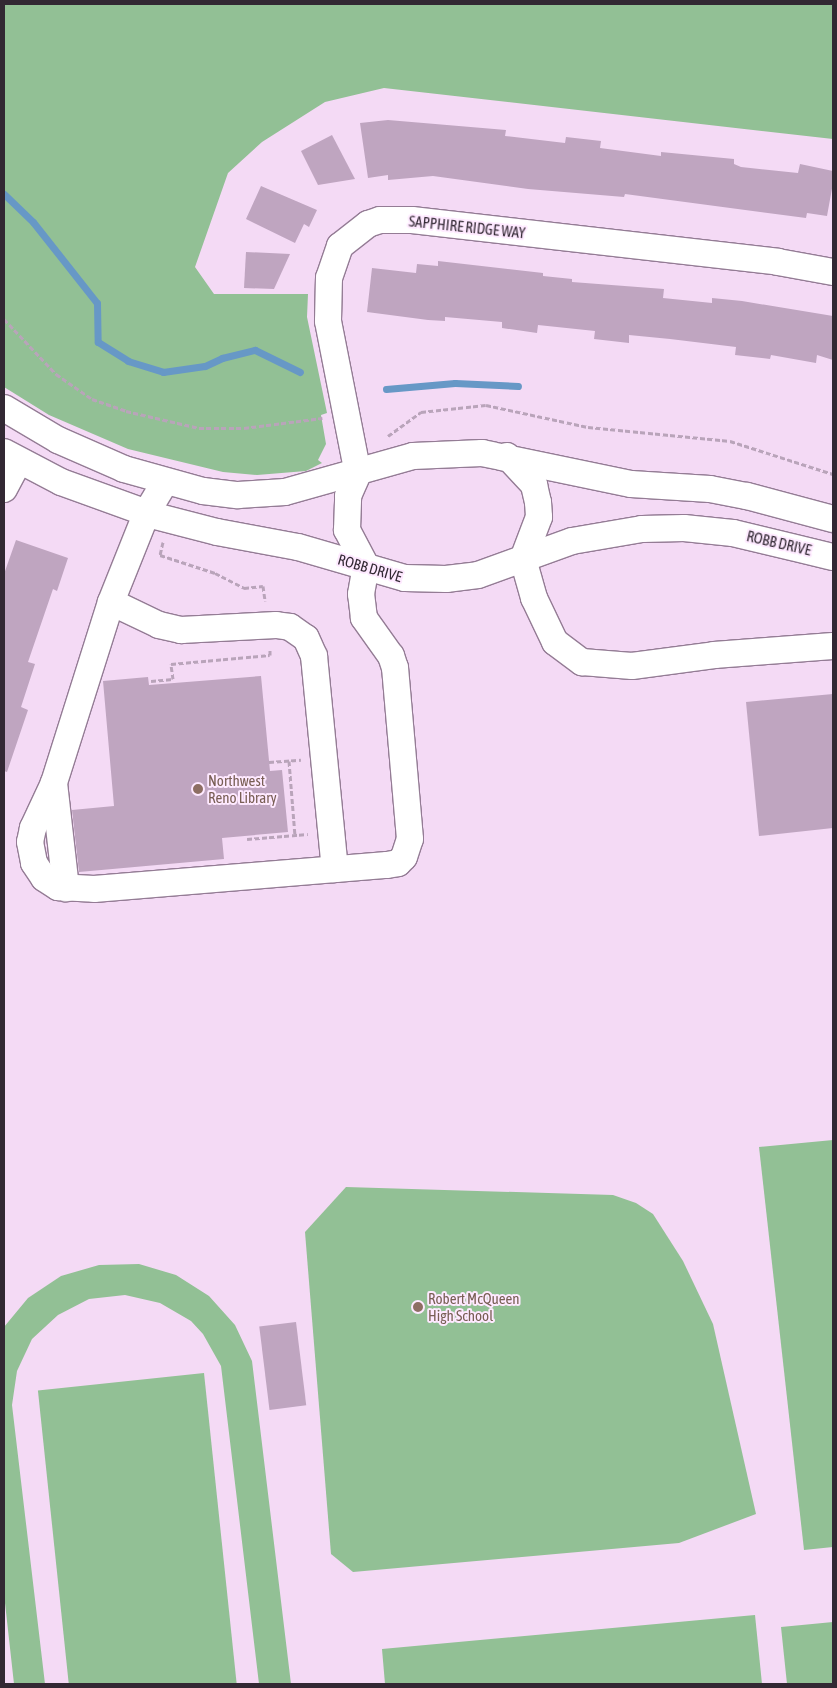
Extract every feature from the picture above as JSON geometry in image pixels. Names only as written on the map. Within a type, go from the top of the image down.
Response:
[{"type":"street","name":"SAPPHIRE RIDGE WAY","points":[[358,474],[328,321],[329,278],[340,246],[368,224],[380,220],[412,220],[768,261],[833,272]]},
{"type":"street","points":[[4,408],[94,457],[165,482],[238,496],[285,492],[358,474],[380,464],[433,454],[455,452],[506,456],[631,484],[710,489],[747,496],[833,519]]},
{"type":"street","points":[[4,489],[12,456]]},
{"type":"street","name":"ROBB DRIVE","points":[[12,456],[86,492],[147,512],[217,532],[298,547],[405,578],[446,579],[478,575],[598,534],[642,528],[684,528],[733,533],[833,557]]},
{"type":"street","points":[[506,456],[534,485],[538,502],[539,517],[523,559],[534,598],[555,642],[582,662],[632,666],[714,655],[833,646]]},
{"type":"street","points":[[165,482],[147,512],[111,602],[54,783],[33,828],[31,853],[44,878],[66,888],[94,889],[398,863],[408,850],[410,839],[395,668],[391,656],[364,618],[361,594],[366,566],[347,530],[348,496],[358,474]]},
{"type":"street","points":[[111,602],[158,625],[181,630],[276,625],[290,627],[306,638],[314,656],[335,869]]},
{"type":"path","points":[[4,320],[56,374],[92,398],[126,412],[199,428],[244,428],[325,418]]},
{"type":"path","points":[[382,440],[421,412],[486,405],[588,427],[730,442],[833,474]]},
{"type":"path","points":[[164,537],[160,556],[215,574],[244,588],[263,586],[265,608]]},
{"type":"path","points":[[151,681],[173,680],[171,664],[270,655],[269,645]]},
{"type":"path","points":[[269,762],[305,759]]},
{"type":"path","points":[[289,761],[295,835]]},
{"type":"path","points":[[247,840],[312,834],[311,824]]},
{"type":"green space","points":[[4,4],[833,4],[833,139],[384,88],[325,102],[262,142],[228,173],[195,267],[214,294],[308,294],[307,317],[327,413],[321,415],[326,444],[318,460],[322,463],[306,471],[257,475],[223,472],[128,449],[49,415],[4,387]]},
{"type":"green space","points":[[833,1140],[833,1547],[804,1550],[759,1147]]},
{"type":"green space","points":[[346,1187],[613,1195],[636,1203],[653,1214],[683,1261],[713,1324],[756,1514],[679,1543],[353,1572],[331,1554],[305,1232]]},
{"type":"green space","points":[[139,1264],[176,1275],[209,1296],[235,1325],[252,1361],[291,1684],[259,1684],[221,1366],[203,1334],[191,1321],[160,1303],[125,1295],[89,1299],[58,1315],[32,1339],[17,1371],[12,1405],[45,1684],[14,1684],[4,1594],[4,1327],[28,1298],[61,1276],[99,1265]]},
{"type":"green space","points":[[204,1373],[237,1684],[69,1684],[38,1390]]},
{"type":"green space","points":[[755,1615],[762,1684],[385,1684],[382,1649]]},
{"type":"green space","points":[[833,1622],[833,1684],[787,1684],[781,1627]]},
{"type":"building","points":[[388,120],[506,130],[505,136],[565,143],[566,137],[601,141],[600,148],[661,156],[661,152],[734,159],[734,164],[741,167],[798,173],[800,164],[833,171],[833,183],[827,216],[807,213],[806,218],[625,194],[624,197],[528,189],[433,176],[388,180],[388,175],[368,178],[360,123]]},
{"type":"building","points":[[332,135],[355,179],[318,185],[301,151]]},
{"type":"building","points":[[261,186],[317,210],[309,227],[304,224],[295,243],[246,219]]},
{"type":"building","points":[[246,252],[290,254],[274,289],[244,288]]},
{"type":"building","points":[[438,261],[543,273],[543,276],[572,279],[572,282],[664,289],[663,298],[712,303],[712,298],[742,301],[833,316],[833,360],[817,355],[816,363],[771,355],[770,359],[735,355],[736,347],[670,339],[629,335],[629,343],[594,339],[595,331],[538,325],[537,333],[502,328],[502,322],[445,317],[445,321],[428,320],[367,312],[372,268],[416,273],[417,264],[438,266]]},
{"type":"building","points":[[16,540],[68,558],[57,591],[53,589],[28,662],[35,664],[21,707],[28,710],[7,772],[4,771],[4,574]]},
{"type":"building","name":"Northwest Reno Library","points":[[261,676],[270,771],[282,770],[288,832],[222,838],[224,859],[79,872],[72,810],[114,806],[103,681],[148,677],[149,685]]},
{"type":"building","points":[[833,694],[833,828],[759,836],[746,702]]},
{"type":"building","points":[[296,1322],[306,1405],[270,1410],[259,1327]]},
{"type":"waterway","points":[[4,194],[33,222],[97,303],[98,342],[128,361],[163,372],[205,366],[222,358],[255,350],[300,372]]},
{"type":"waterway","points":[[386,389],[455,383],[518,386]]},
{"type":"place","name":"Northwest Reno Library","points":[[198,789]]},
{"type":"place","name":"Robert McQueen High School","points":[[418,1307]]}]
